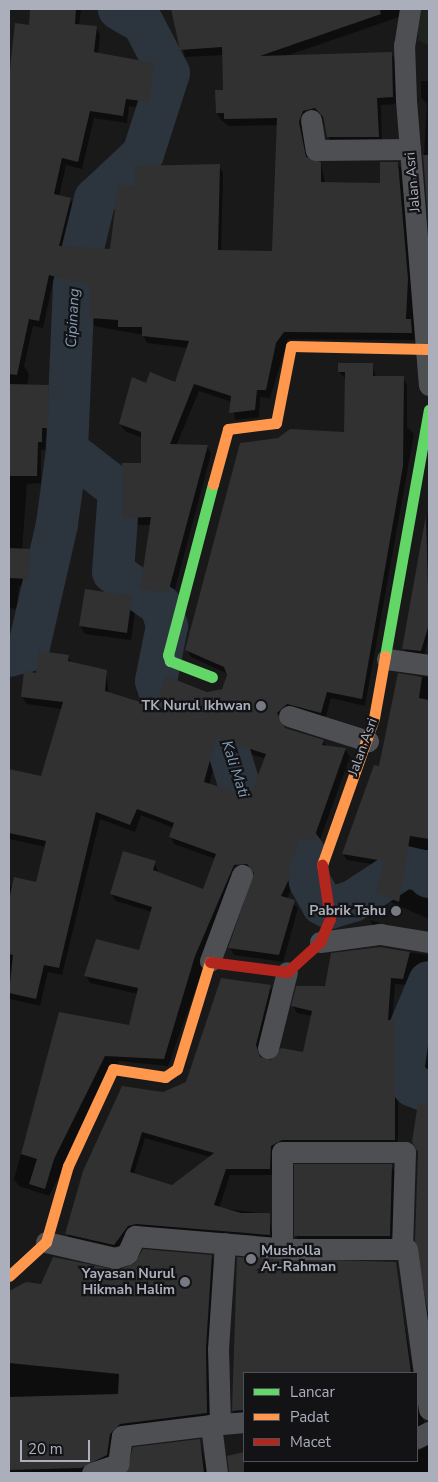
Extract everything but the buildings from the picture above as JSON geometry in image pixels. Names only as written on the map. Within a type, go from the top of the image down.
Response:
[{"type":"street","name":"Jalan Asri","points":[[410,9],[404,45],[410,149],[421,189],[429,385]]},
{"type":"street","points":[[311,120],[316,150],[410,149]]},
{"type":"street","points":[[212,677],[170,661],[168,655],[228,429],[276,423],[291,346],[427,349]]},
{"type":"street","name":"Jalan Asri","points":[[287,972],[320,942],[330,919],[322,862],[368,741],[423,494],[429,410]]},
{"type":"street","points":[[387,659],[429,665]]},
{"type":"street","points":[[289,716],[368,741]]},
{"type":"street","points":[[9,1276],[46,1242],[68,1166],[108,1076],[120,1068],[172,1077],[217,962],[242,876]]},
{"type":"street","points":[[320,942],[380,934],[426,942]]},
{"type":"street","points":[[217,962],[287,972],[268,1048]]},
{"type":"street","points":[[282,1248],[282,1152],[405,1152],[402,1249]]},
{"type":"street","points":[[46,1242],[115,1258],[127,1254],[135,1236],[282,1248],[406,1249],[429,1410]]},
{"type":"street","points":[[217,1473],[218,1348],[225,1243]]},
{"type":"street","points":[[92,1473],[118,1464],[122,1436],[243,1422]]},
{"type":"shaded area","points":[[418,9],[429,9],[429,46],[418,40]]},
{"type":"waterway","name":"Cipinang","points":[[9,656],[28,651],[57,524],[67,450],[74,285],[95,199],[143,154],[169,73],[143,23],[119,9]]},
{"type":"waterway","name":"Kali Mati","points":[[67,450],[119,490],[113,572],[161,606],[167,626],[156,681],[163,702],[205,716],[223,732],[248,814],[294,839],[305,854],[310,882],[322,904],[330,908],[353,901],[405,867],[424,871],[429,877]]},
{"type":"waterway","name":"Kali Mati","points":[[429,982],[409,1030],[403,1072],[413,1086],[429,1092]]},
{"type":"traffic: fast","points":[[385,656],[429,410]]},
{"type":"traffic: fast","points":[[212,677],[170,661],[168,655],[213,484]]},
{"type":"traffic: slow","points":[[213,484],[228,429],[276,423],[291,346],[427,349]]},
{"type":"traffic: slow","points":[[322,865],[374,718],[385,656]]},
{"type":"traffic: slow","points":[[9,1276],[46,1242],[68,1166],[113,1069],[165,1077],[177,1069],[210,962]]},
{"type":"traffic: jam","points":[[210,962],[287,972],[320,942],[330,919],[322,865]]},
{"type":"place","name":"TK Nurul Ikhwan","points":[[261,706]]},
{"type":"place","name":"Pabrik Tahu","points":[[396,911]]},
{"type":"place","name":"Musholla Ar-Rahman","points":[[251,1259]]},
{"type":"place","name":"Yayasan Nurul Hikmah Halim","points":[[185,1282]]}]
